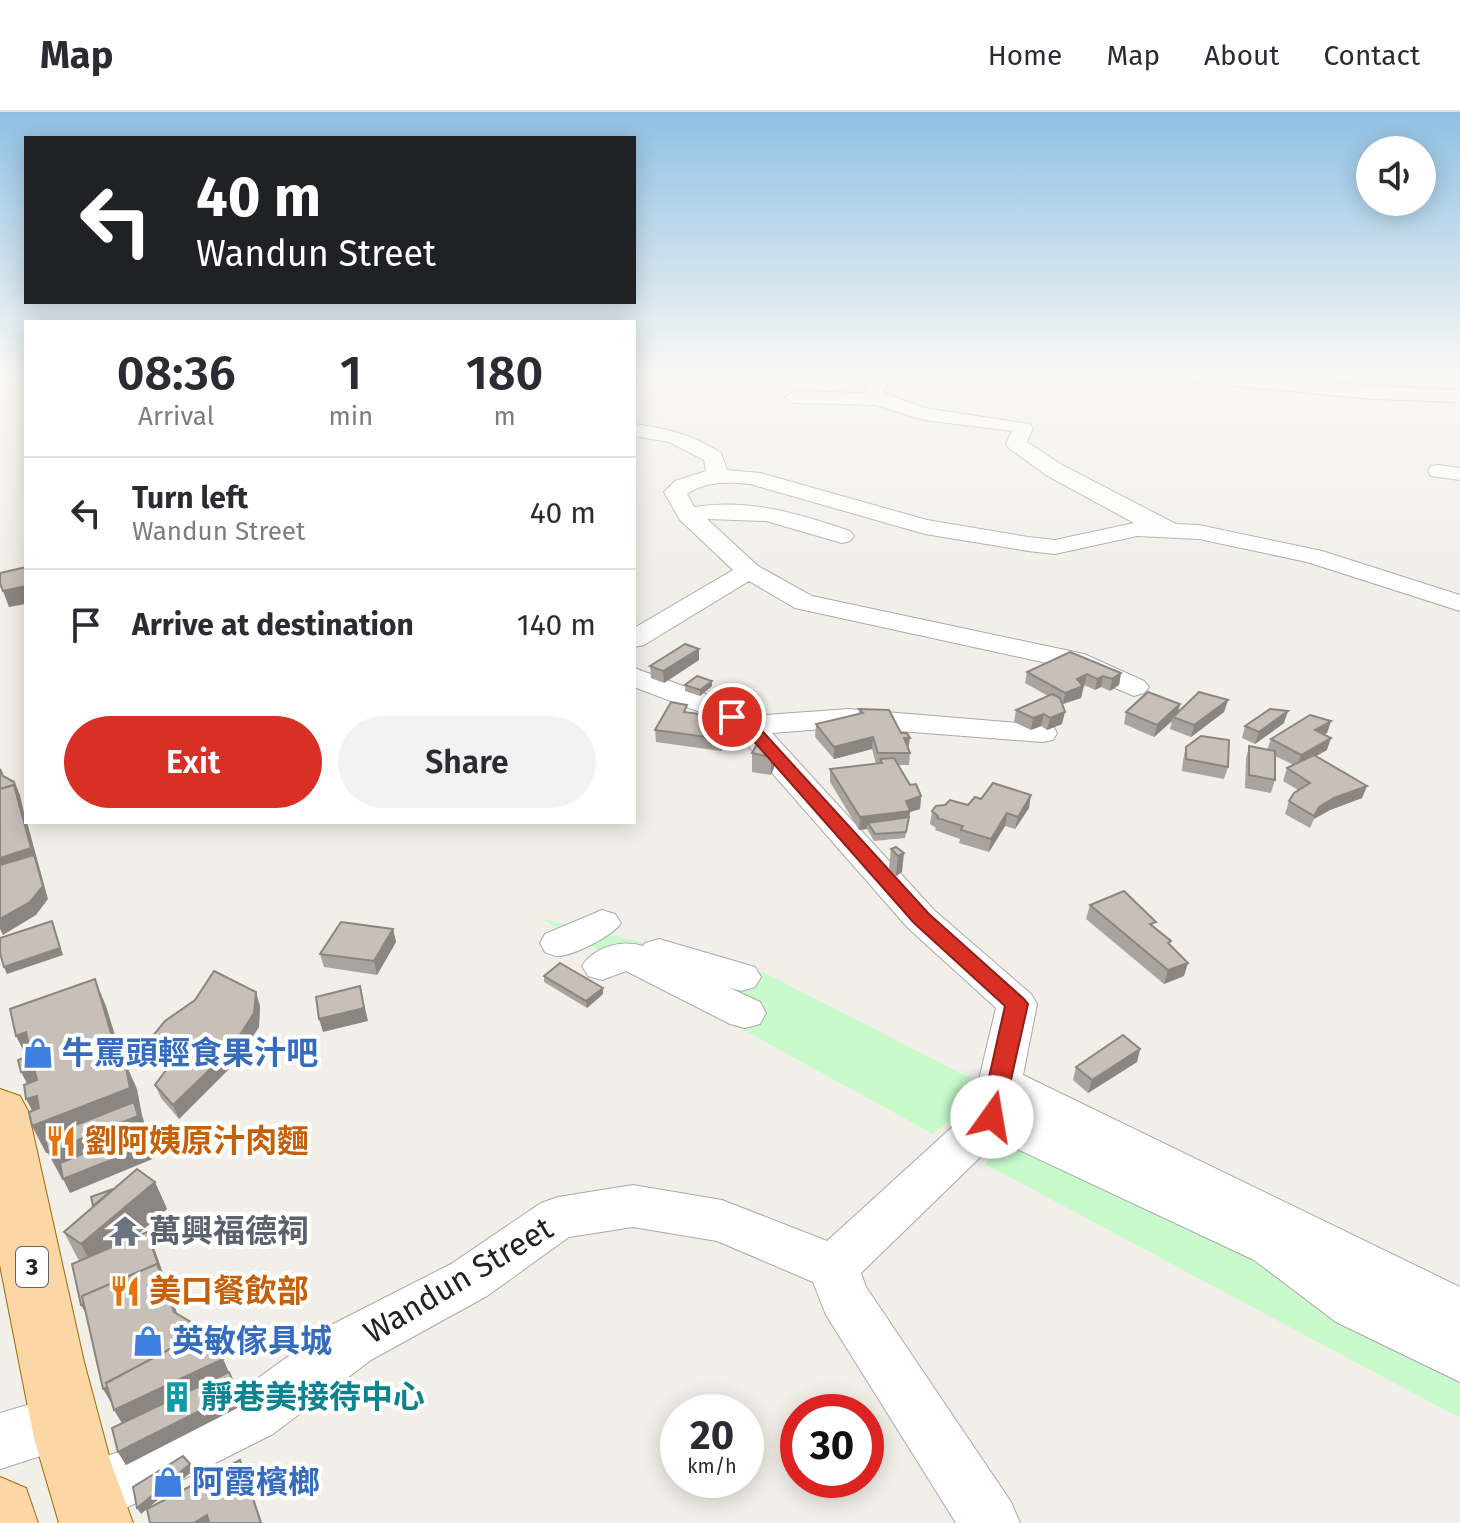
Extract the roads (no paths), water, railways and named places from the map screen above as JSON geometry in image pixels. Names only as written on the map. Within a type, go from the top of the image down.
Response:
[{"type":"main road","name":"3","points":[[0,1111],[65,1422],[90,1507]]},
{"type":"main road","points":[[0,1514],[1,1523]]},
{"type":"street","points":[[685,440],[714,457],[718,476]]},
{"type":"street","points":[[1018,440],[1016,444],[1054,470],[1140,517],[1185,531],[1313,556],[1460,603]]},
{"type":"street","points":[[1134,687],[1074,660],[804,602],[749,571],[688,515],[675,492],[684,484],[718,476],[752,478],[925,527],[1055,547],[1137,529],[1185,531]]},
{"type":"street","points":[[688,515],[732,510],[778,514],[842,536]]},
{"type":"street","points":[[636,638],[749,571]]},
{"type":"street","points":[[636,678],[716,708],[748,726],[921,919],[1017,1004],[996,1100],[834,1267],[844,1298],[990,1523]]},
{"type":"street","points":[[748,726],[849,718],[1042,733]]},
{"type":"street","points":[[559,943],[602,923]]},
{"type":"street","points":[[614,961],[743,995]]},
{"type":"street","points":[[996,1100],[1460,1313]]},
{"type":"street","points":[[996,1100],[1272,1245],[1354,1305],[1460,1357]]},
{"type":"street","name":"Wandun Street","points":[[90,1507],[122,1481],[253,1415],[352,1342],[469,1280],[558,1218],[633,1206],[722,1221],[834,1267]]},
{"type":"street","points":[[0,1441],[65,1422]]},
{"type":"place","name":"牛罵頭輕食果汁吧","points":[[38,1053]]},
{"type":"place","name":"劉阿姨原汁肉麵","points":[[61,1141]]},
{"type":"place","name":"萬興福德祠","points":[[125,1231]]},
{"type":"place","name":"美口餐飲部","points":[[125,1291]]},
{"type":"place","name":"英敏傢具城","points":[[148,1341]]},
{"type":"place","name":"靜巷美接待中心","points":[[177,1397]]},
{"type":"place","name":"阿霞檳榔","points":[[168,1482]]}]
